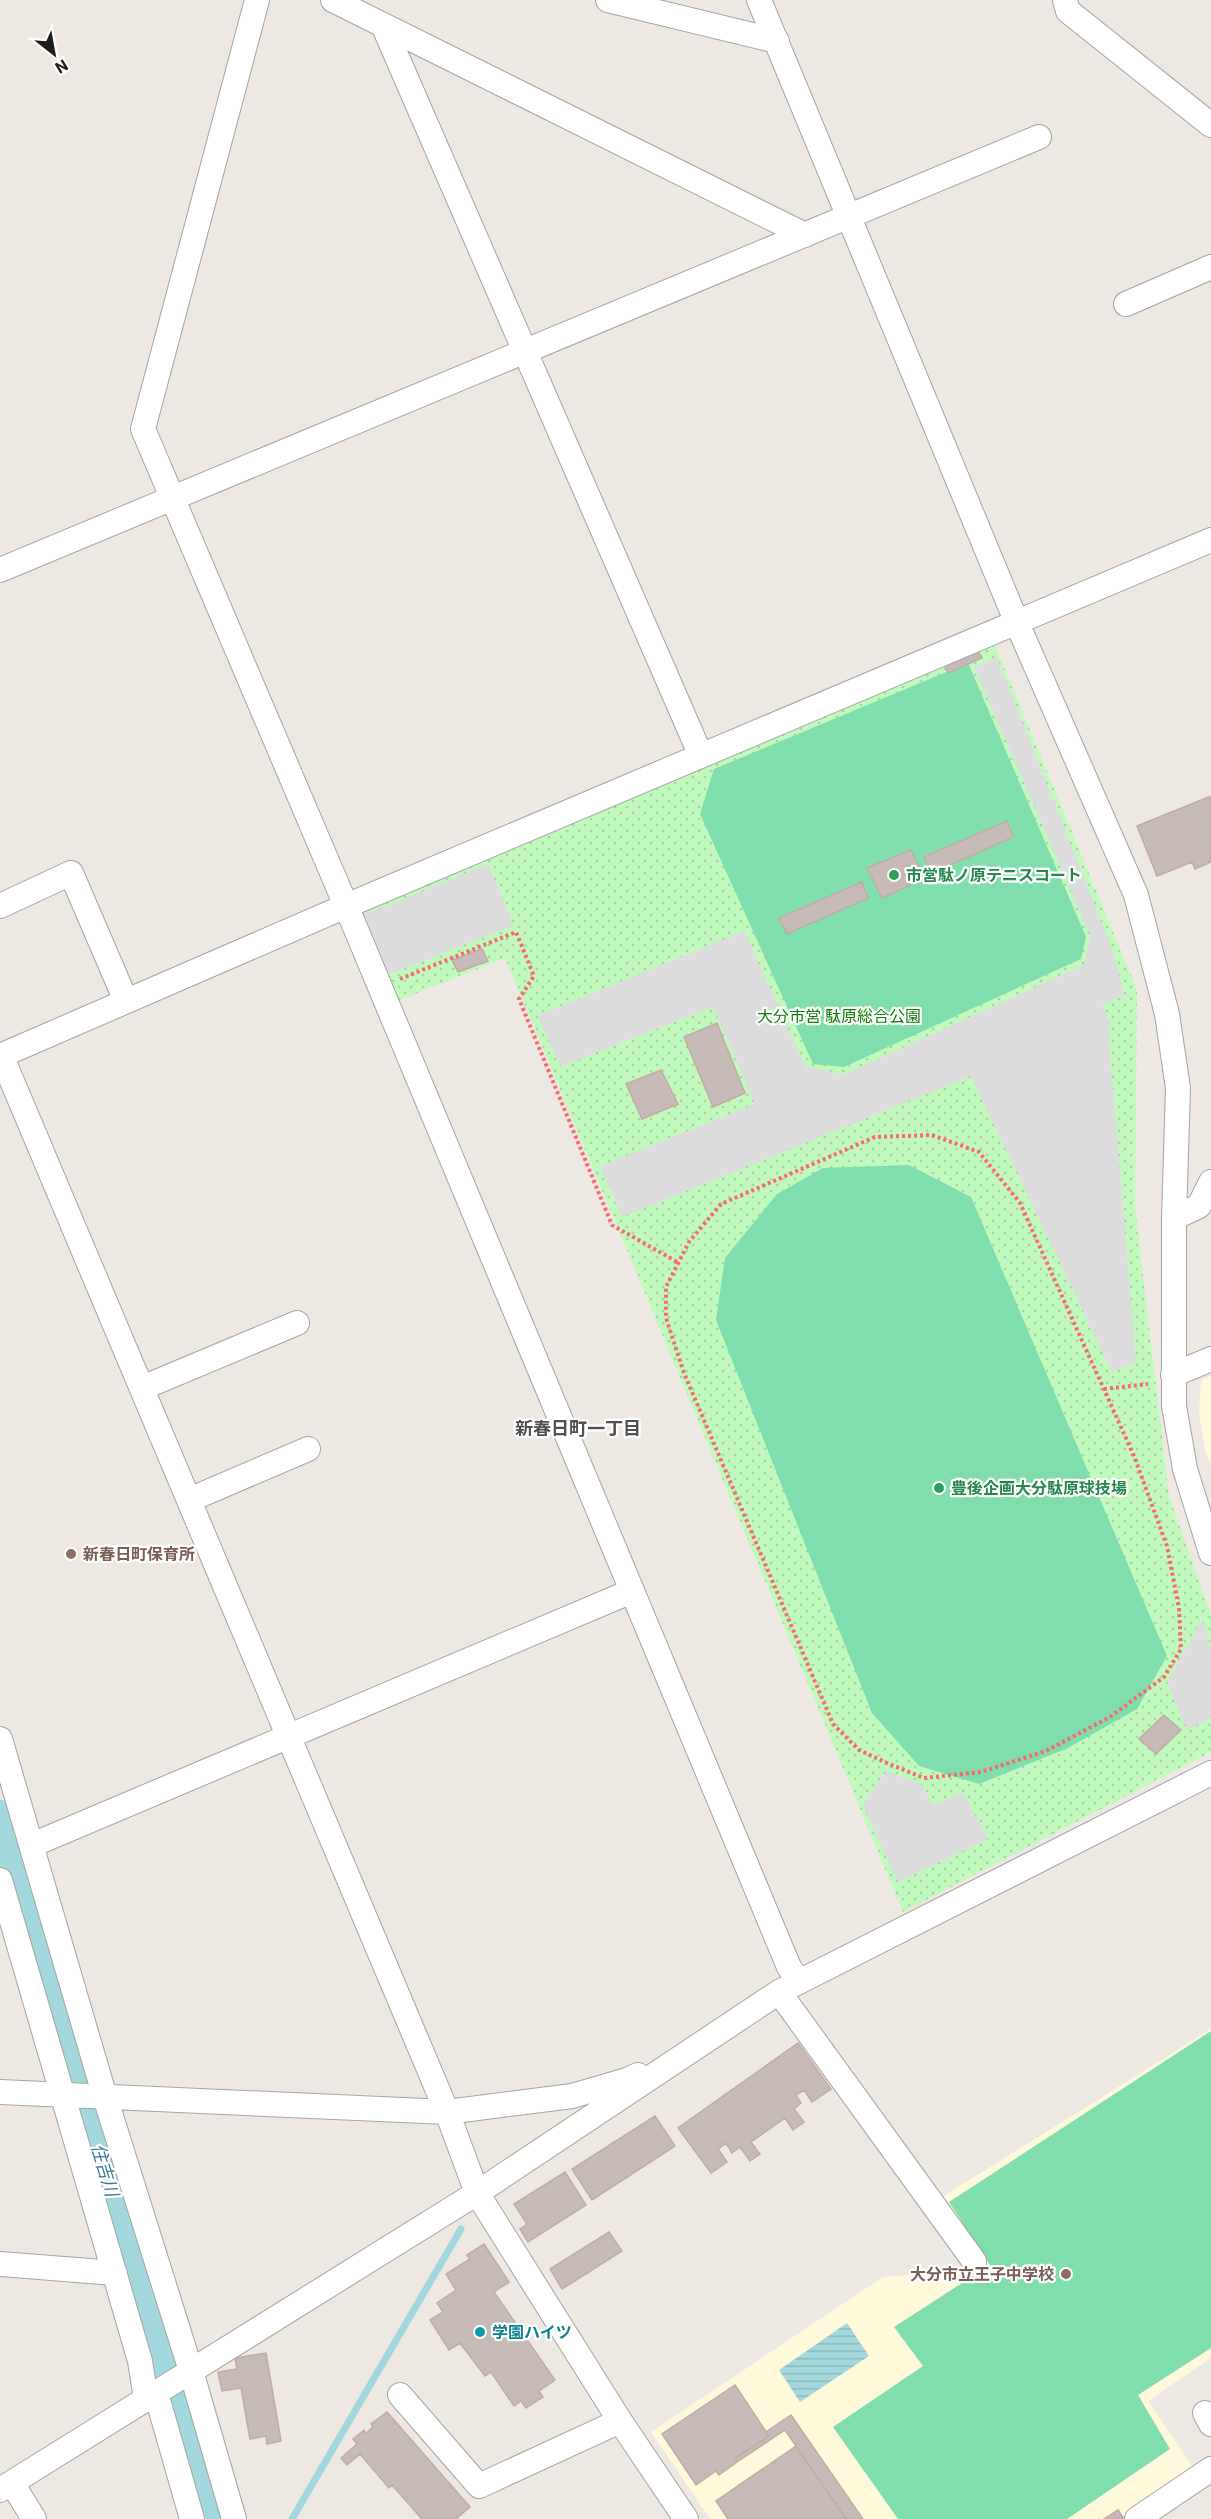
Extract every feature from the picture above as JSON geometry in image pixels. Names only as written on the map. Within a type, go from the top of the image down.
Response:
[{"type":"street","points":[[257,0],[143,429],[346,906],[789,1967],[789,1986],[974,2261]]},
{"type":"street","points":[[333,0],[805,235]]},
{"type":"street","points":[[608,0],[777,41]]},
{"type":"street","points":[[1065,0],[1068,11],[1211,125]]},
{"type":"street","points":[[768,5],[777,41],[1017,623],[1136,895],[1167,1014],[1178,1088],[1174,1218],[1174,1407],[1185,1469],[1211,1553]]},
{"type":"street","points":[[383,25],[701,756]]},
{"type":"street","points":[[0,570],[1039,137]]},
{"type":"street","points":[[1126,304],[1211,267]]},
{"type":"street","points":[[686,2519],[620,2421],[477,2193],[447,2112],[1,1055],[346,906],[1211,540]]},
{"type":"street","points":[[0,906],[72,873],[126,1001]]},
{"type":"street","points":[[1174,1218],[1199,1206],[1211,1182]]},
{"type":"street","points":[[142,1388],[297,1323]]},
{"type":"street","points":[[1173,1375],[1211,1359]]},
{"type":"street","points":[[189,1500],[308,1449]]},
{"type":"street","points":[[32,1845],[632,1591]]},
{"type":"street","points":[[0,1739],[105,2097],[191,2371],[234,2519]]},
{"type":"street","points":[[34,2519],[6,2486],[477,2193],[719,2030],[789,1986],[1211,1773]]},
{"type":"street","points":[[0,1880],[140,2361],[192,2519]]},
{"type":"street","points":[[0,2091],[447,2112],[572,2096],[627,2080],[719,2030]]},
{"type":"street","points":[[0,2264],[115,2273]]},
{"type":"street","points":[[400,2395],[479,2486],[620,2421]]},
{"type":"street","points":[[1137,2519],[1211,2469]]},
{"type":"path","points":[[380,988],[516,932],[534,975],[519,999],[612,1225],[679,1263]]},
{"type":"path","points":[[932,1135],[979,1152],[1020,1203],[1134,1456],[1167,1546],[1179,1608],[1181,1649],[1164,1677],[1110,1717],[1046,1751],[981,1772],[924,1778],[859,1750],[833,1724],[676,1351],[666,1318],[666,1287],[679,1263],[689,1242],[721,1204],[874,1137],[932,1135]]},
{"type":"path","points":[[1104,1389],[1148,1384]]},
{"type":"shaded area","points":[[997,657],[1113,951],[1124,994],[1102,1005],[1107,1016],[1136,1362],[1112,1372],[971,1076],[622,1217],[600,1166],[755,1104],[713,1007],[561,1066],[537,1016],[744,931],[806,1067],[845,1074],[1084,965],[1090,935],[974,667]]},
{"type":"shaded area","points":[[488,864],[514,925],[383,977],[359,917]]},
{"type":"shaded area","points":[[1211,1376],[1211,1467],[1205,1450],[1199,1412],[1201,1380]]},
{"type":"shaded area","points":[[1202,1620],[1211,1647],[1211,1718],[1187,1730],[1167,1682]]},
{"type":"shaded area","points":[[887,1771],[921,1784],[932,1805],[963,1793],[988,1839],[898,1882],[862,1805]]},
{"type":"shaded area","name":"大分市立王子中学校","points":[[1211,2029],[1211,2358],[1148,2401],[1194,2469],[1139,2519],[710,2519],[651,2432],[883,2277],[958,2271],[979,2258],[939,2199]]},
{"type":"green space","name":"大分市営 駄原総合公園","points":[[993,640],[1137,990],[1135,1206],[1169,1496],[1211,1615],[1211,1752],[903,1912],[505,958],[390,1004],[351,908]]},
{"type":"green space","name":"市営駄ノ原テニスコート","points":[[968,663],[1086,937],[1081,959],[844,1067],[813,1064],[700,814],[714,769]]},
{"type":"green space","name":"豊後企画大分駄原球技場","points":[[909,1165],[971,1197],[1167,1656],[1137,1709],[1068,1748],[979,1784],[919,1766],[872,1713],[716,1320],[725,1258],[777,1194],[823,1168]]},
{"type":"green space","name":"大分市立王子中学校","points":[[1211,2031],[1211,2348],[1138,2395],[1170,2449],[1067,2519],[898,2519],[833,2427],[923,2366],[894,2327],[990,2265],[949,2202]]},
{"type":"water","points":[[847,2323],[869,2356],[800,2402],[779,2370]]},
{"type":"building","points":[[978,651],[982,658],[948,673],[945,666]]},
{"type":"building","points":[[1211,796],[1211,862],[1195,869],[1192,862],[1157,876],[1137,826]]},
{"type":"building","points":[[1007,821],[1013,837],[932,873],[924,857]]},
{"type":"building","points":[[911,850],[925,879],[882,898],[867,868]]},
{"type":"building","points":[[862,882],[868,898],[787,934],[779,918]]},
{"type":"building","points":[[482,949],[488,961],[458,972],[452,960]]},
{"type":"building","points":[[717,1023],[745,1093],[713,1107],[684,1037]]},
{"type":"building","points":[[661,1070],[678,1104],[642,1119],[626,1084]]},
{"type":"building","points":[[1164,1715],[1181,1730],[1156,1754],[1139,1739]]},
{"type":"building","points":[[798,2043],[831,2089],[812,2102],[804,2090],[796,2095],[801,2103],[794,2109],[804,2122],[793,2130],[785,2118],[751,2142],[760,2154],[750,2161],[740,2147],[732,2153],[726,2143],[718,2149],[727,2162],[711,2173],[678,2128]]},
{"type":"building","points":[[655,2116],[675,2146],[592,2200],[572,2169]]},
{"type":"building","points":[[565,2172],[586,2205],[528,2242],[520,2229],[527,2224],[514,2204]]},
{"type":"building","points":[[609,2232],[622,2251],[562,2289],[550,2269]]},
{"type":"building","name":"学園ハイツ","points":[[484,2244],[509,2282],[494,2292],[555,2380],[539,2391],[543,2397],[526,2408],[521,2401],[514,2406],[491,2372],[485,2376],[460,2343],[449,2350],[430,2320],[443,2312],[437,2303],[456,2290],[446,2274],[470,2259],[467,2255]]},
{"type":"building","points":[[266,2353],[281,2441],[267,2444],[266,2436],[250,2439],[241,2388],[222,2391],[218,2372],[237,2369],[235,2358]]},
{"type":"building","points":[[735,2385],[769,2436],[735,2458],[737,2462],[719,2475],[716,2471],[696,2485],[662,2434]]},
{"type":"building","points":[[387,2412],[470,2507],[456,2519],[422,2519],[392,2485],[389,2488],[360,2454],[347,2465],[341,2458],[357,2444],[353,2439],[364,2430],[366,2433],[373,2427],[371,2424]]},
{"type":"building","points":[[791,2415],[863,2519],[846,2519],[785,2430],[737,2462],[735,2458],[769,2436],[766,2432]]},
{"type":"building","points":[[796,2446],[846,2519],[728,2519],[716,2501]]},
{"type":"building","points":[[1118,2510],[1124,2519],[1104,2519]]},
{"type":"waterway","name":"住吉川","points":[[0,1820],[210,2519]]},
{"type":"waterway","points":[[292,2519],[461,2229]]},
{"type":"place","name":"市営駄ノ原テニスコート","points":[[894,875]]},
{"type":"place","name":"豊後企画大分駄原球技場","points":[[939,1488]]},
{"type":"place","name":"新春日町保育所","points":[[71,1554]]},
{"type":"place","name":"大分市立王子中学校","points":[[1066,2274]]},
{"type":"place","name":"学園ハイツ","points":[[480,2332]]},
{"type":"district","name":"新春日町一丁目","points":[[578,1428]]}]
